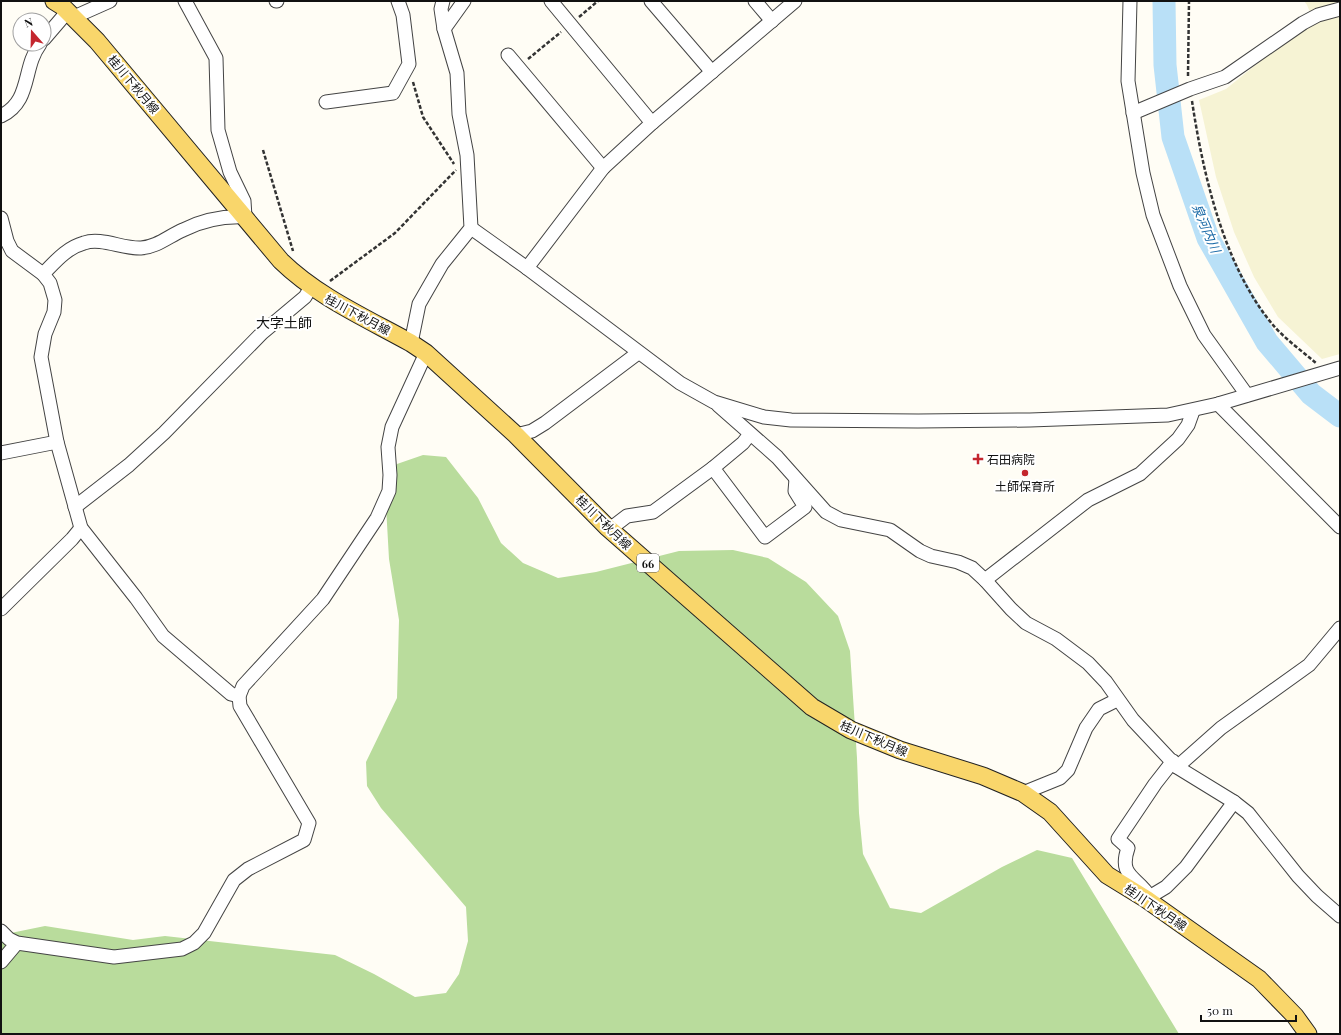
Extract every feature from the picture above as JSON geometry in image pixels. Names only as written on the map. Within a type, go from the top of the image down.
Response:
[{"type":"main road","name":"桂川下秋月線","points":[[65,10],[97,41],[287,267],[314,290],[411,343],[426,353],[516,435],[610,529],[812,707],[851,730],[900,750],[983,776],[1023,793],[1050,812],[1107,875],[1148,898],[1259,980],[1295,1016],[1308,1034]]},
{"type":"street","points":[[52,28],[65,10],[110,1]]},
{"type":"street","points":[[43,274],[64,252],[85,242],[140,248],[152,246],[181,230],[213,219],[245,217],[244,201],[230,172],[218,130],[216,58],[185,1]]},
{"type":"street","points":[[326,102],[393,93],[409,64],[403,15],[398,1]]},
{"type":"street","points":[[442,1],[441,9],[444,29],[457,73],[462,168],[471,228],[527,268],[638,353],[680,383],[714,402],[777,457],[826,512],[841,520],[890,530],[920,551],[931,556],[958,562],[972,568],[1026,623],[1056,639],[1088,663],[1106,682],[1117,700],[1133,720],[1175,764],[1234,802],[1258,823],[1284,860],[1298,876],[1316,896],[1339,914]]},
{"type":"street","points":[[444,29],[464,1]]},
{"type":"street","points":[[551,1],[652,123]]},
{"type":"street","points":[[651,1],[712,72]]},
{"type":"street","points":[[755,1],[772,21]]},
{"type":"street","points":[[527,268],[602,168],[652,123],[796,1]]},
{"type":"street","points":[[1130,1],[1128,81],[1137,112],[1143,173],[1153,215],[1180,286],[1204,335],[1247,395]]},
{"type":"street","points":[[1137,112],[1188,90],[1234,73],[1303,23],[1318,15],[1340,9]]},
{"type":"street","points":[[1,116],[8,113],[18,103],[24,90],[32,56],[35,52]]},
{"type":"street","points":[[508,55],[602,168]]},
{"type":"street","points":[[1,218],[7,241],[12,251],[43,274],[50,283],[55,300],[54,312],[45,334],[41,357],[58,442],[81,528],[136,598],[163,636],[231,694],[239,696]]},
{"type":"street","points":[[411,343],[419,304],[442,264],[471,228]]},
{"type":"street","points":[[75,507],[129,465],[262,333],[314,290]]},
{"type":"street","points":[[1,931],[9,939],[17,943],[114,957],[182,949],[194,943],[204,933],[234,880],[248,869],[304,840],[309,823],[240,706],[239,696],[243,686],[323,599],[377,518],[389,491],[390,475],[388,447],[392,427],[426,353]]},
{"type":"street","points":[[516,435],[532,431],[546,423],[638,353]]},
{"type":"street","points":[[714,402],[764,417],[791,420],[1030,420],[1168,414],[1194,411],[1340,368]]},
{"type":"street","points":[[1218,404],[1340,527]]},
{"type":"street","points":[[985,580],[1088,500],[1140,474],[1178,439],[1188,425],[1194,411]]},
{"type":"street","points":[[610,529],[626,516],[653,512],[713,468],[744,443],[750,434]]},
{"type":"street","points":[[1,453],[58,442]]},
{"type":"street","points":[[713,468],[765,537],[805,507],[795,491],[796,479]]},
{"type":"street","points":[[1,608],[72,539],[81,528]]},
{"type":"street","points":[[1234,802],[1186,867],[1166,887],[1148,898],[1142,885],[1130,875],[1125,867],[1124,859],[1128,848],[1118,839],[1155,784],[1175,764],[1221,728],[1309,665],[1340,628]]},
{"type":"street","points":[[1023,793],[1060,778],[1068,770],[1086,728],[1100,709],[1117,700]]},
{"type":"street","points":[[1,962],[17,943]]},
{"type":"path","points":[[518,67],[598,1]]},
{"type":"path","points":[[1189,1],[1187,72],[1188,90],[1196,133],[1216,216],[1241,274],[1258,305],[1273,326],[1324,373]]},
{"type":"path","points":[[314,290],[332,279],[395,233],[462,168],[423,117],[409,64]]},
{"type":"path","points":[[263,150],[294,257],[287,267]]},
{"type":"shaded area","points":[[1304,1],[1340,1],[1340,354],[1322,359],[1278,317],[1254,277],[1234,232],[1216,177],[1199,100],[1226,89],[1275,49],[1314,22]]},
{"type":"green space","points":[[423,455],[446,457],[478,498],[501,543],[523,563],[558,578],[596,572],[679,551],[733,550],[768,558],[806,582],[838,616],[850,651],[859,813],[863,854],[890,908],[921,913],[1002,867],[1037,850],[1072,858],[1179,1034],[1,1034],[1,935],[45,926],[133,940],[165,936],[335,955],[374,974],[415,997],[446,993],[459,974],[468,941],[466,907],[381,808],[367,786],[366,762],[397,698],[399,620],[389,559],[385,488],[397,464]]},
{"type":"waterway","name":"泉河内川","points":[[1164,1],[1165,65],[1173,137],[1208,238],[1267,342],[1311,394],[1340,416]]},
{"type":"place","name":"石田病院","points":[[978,459]]},
{"type":"place","name":"土師保育所","points":[[1025,473]]},
{"type":"district","name":"大字土師","points":[[284,322]]}]
